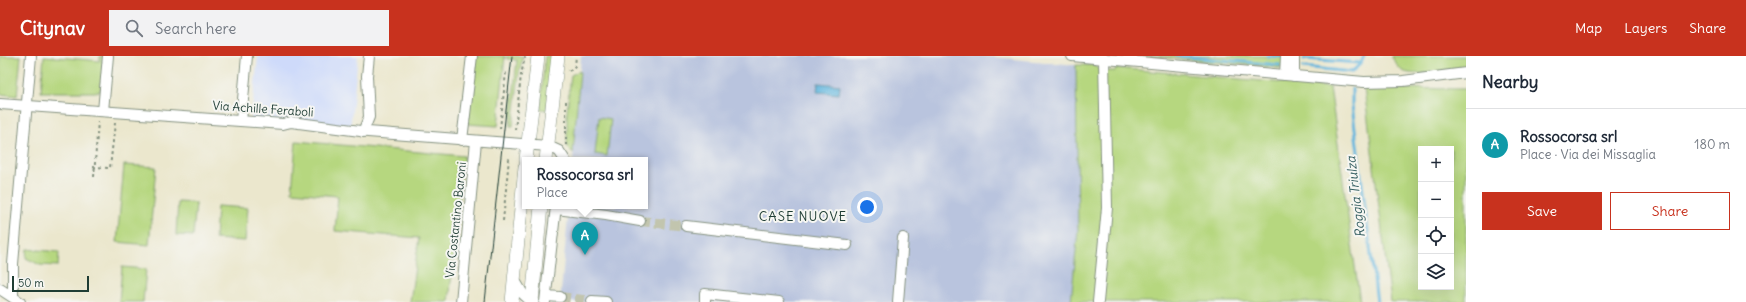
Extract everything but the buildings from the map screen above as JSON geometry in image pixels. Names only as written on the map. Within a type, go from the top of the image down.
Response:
[{"type":"main road","points":[[526,157],[538,56]]},
{"type":"main road","points":[[546,157],[558,56]]},
{"type":"main road","points":[[512,302],[522,198]]},
{"type":"main road","points":[[532,302],[541,209]]},
{"type":"street","points":[[17,300],[13,264],[26,106],[32,56]]},
{"type":"street","points":[[103,111],[108,56]]},
{"type":"street","points":[[241,121],[247,56]]},
{"type":"street","points":[[363,132],[369,117],[367,76],[369,56]]},
{"type":"street","points":[[462,140],[472,56]]},
{"type":"street","points":[[1072,56],[1364,82],[1403,80],[1466,73]]},
{"type":"street","points":[[1286,56],[1290,76]]},
{"type":"street","points":[[1290,76],[1294,56]]},
{"type":"street","points":[[1098,302],[1107,208],[1104,58]]},
{"type":"street","name":"Via Achille Feraboli","points":[[0,104],[283,124],[291,122],[363,132],[548,146]]},
{"type":"street","name":"Via Costantino Baroni","points":[[461,302],[476,157],[476,141]]},
{"type":"street","points":[[548,146],[559,151],[562,157]]},
{"type":"street","points":[[556,209],[546,299],[560,297]]},
{"type":"street","points":[[568,209],[640,221]]},
{"type":"street","points":[[686,226],[847,245]]},
{"type":"street","points":[[898,302],[903,238]]},
{"type":"street","points":[[514,279],[523,294],[532,302]]},
{"type":"street","points":[[0,289],[17,300]]},
{"type":"street","points":[[705,302],[706,294],[779,302]]},
{"type":"street","points":[[592,300],[606,302]]},
{"type":"path","points":[[515,130],[521,75],[526,56]]},
{"type":"path","points":[[568,74],[569,70],[575,66],[576,56]]},
{"type":"path","points":[[500,129],[506,72]]},
{"type":"path","points":[[566,94],[566,148]]},
{"type":"path","points":[[94,177],[93,168],[98,121]]},
{"type":"path","points":[[93,168],[110,168],[115,123]]},
{"type":"path","points":[[503,221],[509,158]]},
{"type":"shaded area","points":[[258,56],[358,56],[350,130],[251,121]]},
{"type":"shaded area","points":[[581,56],[981,56],[1076,65],[1078,231],[1071,302],[560,302],[569,209],[648,209],[648,157],[573,157]]},
{"type":"green space","points":[[0,56],[21,56],[17,96],[0,94]]},
{"type":"green space","points":[[44,56],[100,61],[100,56],[104,56],[100,92],[41,92]]},
{"type":"green space","points":[[474,56],[505,56],[498,126],[467,124]]},
{"type":"green space","points":[[507,56],[523,56],[519,74],[513,126],[510,126],[517,60],[507,59]]},
{"type":"green space","points":[[545,56],[552,56],[547,110],[540,109]]},
{"type":"green space","points":[[1144,56],[1285,56],[1283,68],[1279,68]]},
{"type":"green space","points":[[1391,56],[1466,56],[1466,67],[1416,74],[1408,73],[1399,68]]},
{"type":"green space","points":[[1076,65],[1094,65],[1100,71],[1115,71],[1116,68],[1330,87],[1360,302],[1071,302],[1078,231]]},
{"type":"green space","points":[[580,71],[573,153],[567,147],[567,111],[571,75]]},
{"type":"green space","points":[[1364,88],[1466,89],[1466,302],[1391,302]]},
{"type":"green space","points":[[599,117],[611,119],[607,156],[595,154]]},
{"type":"green space","points":[[296,141],[464,156],[449,302],[410,302],[419,238],[335,231],[338,196],[292,192]]},
{"type":"green space","points":[[124,165],[156,167],[149,245],[117,242]]},
{"type":"green space","points":[[178,202],[196,203],[193,236],[176,235]]},
{"type":"green space","points":[[217,206],[248,208],[245,241],[215,239]]},
{"type":"green space","points":[[27,249],[59,252],[58,266],[40,265],[26,258]]},
{"type":"green space","points":[[122,267],[146,269],[143,302],[119,302]]},
{"type":"water","points":[[818,83],[840,85],[839,94],[817,92]]},
{"type":"waterway","name":"Roggia Triulza","points":[[1177,56],[1280,65]]},
{"type":"waterway","points":[[1268,56],[1282,57]]},
{"type":"waterway","name":"Roggia Triulza","points":[[1303,67],[1352,72],[1361,63],[1364,56]]},
{"type":"waterway","points":[[1304,59],[1360,63]]},
{"type":"waterway","name":"Roggia Triulza","points":[[1352,89],[1352,105],[1377,302]]},
{"type":"tunnel","points":[[640,221],[686,226]]},
{"type":"tunnel","points":[[560,297],[592,301]]},
{"type":"tram line","points":[[485,302],[512,56]]},
{"type":"place","name":"Rossocorsa srl","points":[[585,255]]},
{"type":"district","name":"CASE NUOVE","points":[[803,216]]}]
